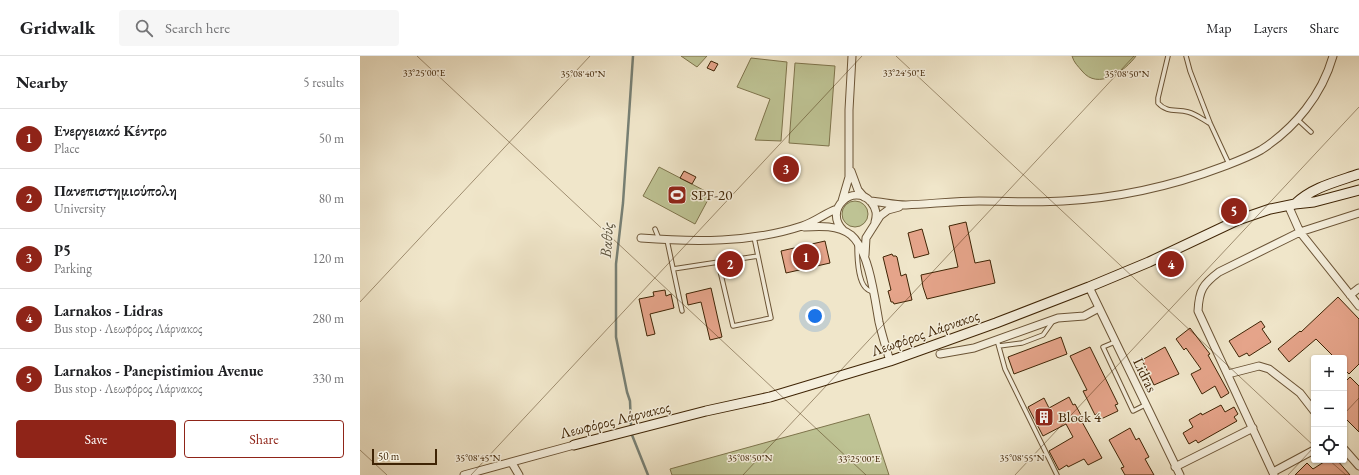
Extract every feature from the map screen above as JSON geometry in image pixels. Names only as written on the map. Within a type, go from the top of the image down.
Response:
[{"type":"main road","name":"Λεωφόρος Λάρνακος","points":[[1292,204],[1315,190],[1359,174]]},
{"type":"main road","name":"Λεωφόρος Λάρνακος","points":[[574,445],[706,411],[770,397],[890,361],[1089,287],[1149,262],[1238,220],[1270,209],[1292,204],[1314,202],[1359,190]]},
{"type":"street","points":[[641,238],[659,240],[710,240],[754,237],[808,224],[837,208],[842,201],[849,177],[849,110],[852,56]]},
{"type":"street","points":[[842,201],[853,195],[886,204],[908,205],[972,201],[1038,202],[1103,197],[1177,181],[1229,164],[1259,151],[1297,119],[1310,103],[1324,81],[1333,56]]},
{"type":"street","points":[[796,228],[829,227],[855,236],[868,232],[874,225],[876,211],[858,190],[853,180],[849,159]]},
{"type":"street","points":[[1292,204],[1300,232],[1359,306]]},
{"type":"street","points":[[890,361],[879,324],[867,266],[865,253],[866,238],[880,216],[888,210],[908,205]]},
{"type":"street","points":[[837,208],[836,215],[840,227],[857,243],[862,251],[867,266]]},
{"type":"street","points":[[1311,452],[1274,474],[1198,311],[1201,289],[1209,279],[1219,272],[1300,232],[1359,213]]},
{"type":"street","name":"Lidras","points":[[1089,287],[1180,475]]},
{"type":"street","points":[[1350,294],[1359,288]]},
{"type":"street","points":[[940,354],[998,343],[1058,318],[1084,316],[1099,308]]},
{"type":"street","points":[[1228,374],[1259,366],[1269,369],[1300,393],[1311,407]]},
{"type":"street","points":[[1175,467],[1253,428]]},
{"type":"street","name":"Λεωφόρος Λάρνακος","points":[[464,475],[574,445]]},
{"type":"street","points":[[1347,452],[1359,466]]},
{"type":"street","points":[[512,463],[518,475]]},
{"type":"lane","points":[[1168,56],[1158,103],[1166,110],[1195,114],[1210,123]]},
{"type":"lane","points":[[1186,56],[1190,71],[1210,123],[1229,164]]},
{"type":"lane","points":[[1297,119],[1311,132]]},
{"type":"lane","points":[[655,229],[659,240]]},
{"type":"lane","points":[[718,262],[733,326],[771,318],[754,237]]},
{"type":"lane","points":[[667,240],[682,311]]},
{"type":"lane","points":[[857,243],[857,262],[860,274],[864,286],[873,292]]},
{"type":"lane","points":[[673,270],[758,256]]},
{"type":"lane","points":[[1054,320],[1043,335],[1022,343],[998,343],[1006,369],[1057,475]]},
{"type":"lane","points":[[1115,342],[1103,347],[1133,411],[1145,405]]},
{"type":"green space","points":[[681,56],[707,56],[697,67]]},
{"type":"green space","points":[[1072,56],[1136,56],[1118,73],[1111,77],[1096,79],[1088,77],[1075,63]]},
{"type":"green space","points":[[751,58],[787,62],[781,141],[755,140],[770,99],[737,87]]},
{"type":"green space","points":[[795,63],[835,66],[829,146],[789,143]]},
{"type":"green space","name":"SPF-20","points":[[659,167],[711,194],[695,224],[643,196]]},
{"type":"green space","points":[[855,201],[864,205],[868,214],[864,223],[855,227],[846,223],[842,214],[846,205]]},
{"type":"green space","points":[[869,414],[889,475],[672,475],[670,469]]},
{"type":"building","points":[[711,61],[718,64],[714,71],[707,68]]},
{"type":"building","points":[[684,171],[696,177],[692,184],[680,178]]},
{"type":"building","points":[[966,222],[975,263],[990,260],[995,283],[927,299],[921,275],[958,267],[949,226]]},
{"type":"building","points":[[922,229],[929,254],[914,258],[908,233]]},
{"type":"building","points":[[825,241],[830,263],[786,273],[781,251]]},
{"type":"building","points":[[892,254],[893,256],[897,257],[901,276],[906,274],[912,300],[894,304],[891,302],[888,291],[891,290],[883,257]]},
{"type":"building","points":[[711,288],[722,337],[710,340],[701,302],[688,305],[686,294]]},
{"type":"building","points":[[665,290],[666,296],[671,294],[674,308],[650,314],[655,334],[647,336],[639,299],[654,296],[653,292]]},
{"type":"building","points":[[1338,297],[1359,319],[1359,364],[1349,374],[1347,372],[1347,355],[1332,355],[1316,339],[1289,362],[1278,349],[1300,331],[1301,332]]},
{"type":"building","points":[[1261,321],[1265,327],[1262,329],[1271,342],[1249,356],[1247,353],[1239,357],[1229,341]]},
{"type":"building","points":[[1190,328],[1210,354],[1208,355],[1229,393],[1221,398],[1215,386],[1202,394],[1191,374],[1201,369],[1186,348],[1184,350],[1176,339]]},
{"type":"building","points":[[1061,337],[1067,354],[1014,374],[1008,357]]},
{"type":"building","points":[[1090,347],[1118,404],[1115,405],[1118,411],[1101,419],[1098,413],[1095,415],[1083,391],[1087,390],[1070,356]]},
{"type":"building","points":[[1165,347],[1179,374],[1154,385],[1142,360]]},
{"type":"building","points":[[1350,377],[1359,386],[1359,432],[1347,420],[1347,380]]},
{"type":"building","points":[[1069,397],[1073,405],[1075,404],[1083,419],[1081,420],[1102,458],[1088,465],[1084,459],[1068,467],[1067,465],[1059,470],[1049,451],[1073,437],[1066,424],[1043,436],[1028,407],[1044,398],[1049,408]]},
{"type":"building","points":[[1221,405],[1225,412],[1234,407],[1238,414],[1234,417],[1237,421],[1198,443],[1196,440],[1189,444],[1183,433],[1193,427],[1189,420],[1201,413],[1202,415]]},
{"type":"building","points":[[1130,428],[1136,440],[1139,438],[1149,457],[1145,459],[1154,475],[1125,475],[1121,468],[1124,467],[1109,440]]},
{"type":"building","points":[[1307,463],[1313,469],[1322,463],[1340,463],[1350,475],[1295,475]]},
{"type":"waterway","name":"Βαθύς","points":[[631,425],[630,401],[616,337],[616,264],[623,203],[633,56]]},
{"type":"waterway","name":"Βαθύς","points":[[632,435],[648,475]]},
{"type":"place","name":"P5","points":[[786,169]]},
{"type":"place","name":"SPF-20","points":[[677,195]]},
{"type":"place","name":"Larnakos - Panepistimiou Avenue","points":[[1234,211]]},
{"type":"place","name":"Ενεργειακό Κέντρο","points":[[806,257]]},
{"type":"place","name":"Πανεπιστημιούπολη","points":[[730,264]]},
{"type":"place","name":"Larnakos - Lidras","points":[[1171,264]]},
{"type":"place","name":"Block 4","points":[[1044,417]]}]
